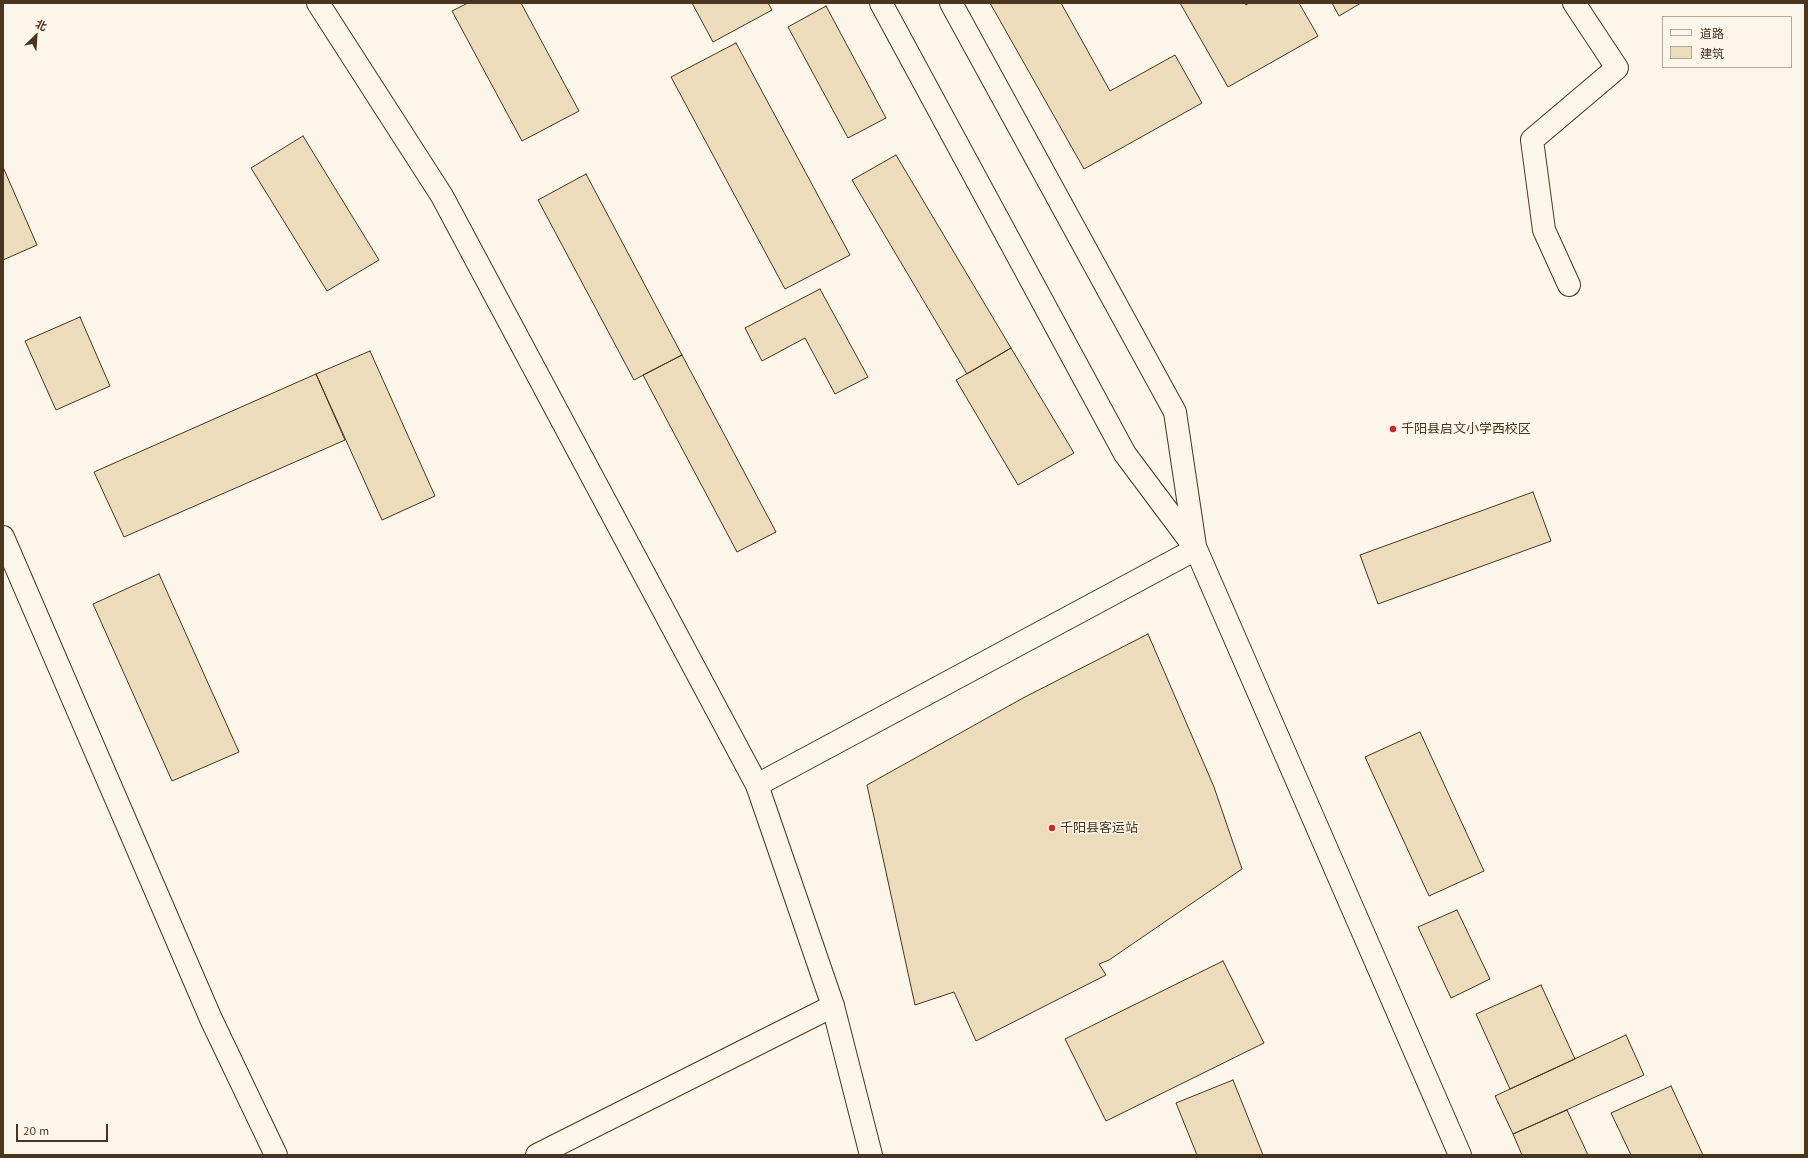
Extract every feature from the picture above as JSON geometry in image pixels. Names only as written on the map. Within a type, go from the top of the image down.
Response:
[{"type":"street","points":[[318,3],[442,196],[757,785],[833,1006],[871,1155]]},
{"type":"street","points":[[881,3],[1125,454],[1196,550],[1460,1155]]},
{"type":"street","points":[[951,3],[1175,412],[1196,550]]},
{"type":"street","points":[[1569,285],[1544,230],[1532,140],[1617,68],[1574,3]]},
{"type":"street","points":[[3,537],[212,1019],[276,1155]]},
{"type":"street","points":[[757,785],[1196,550]]},
{"type":"street","points":[[537,1155],[833,1006]]},
{"type":"building","points":[[468,3],[521,3],[579,111],[522,141],[452,11]]},
{"type":"building","points":[[692,3],[768,3],[772,10],[713,42]]},
{"type":"building","points":[[990,3],[1061,3],[1110,91],[1175,55],[1202,103],[1084,169]]},
{"type":"building","points":[[1180,3],[1245,3],[1246,5],[1249,3],[1299,3],[1318,36],[1228,87]]},
{"type":"building","points":[[1332,3],[1361,3],[1339,16]]},
{"type":"building","points":[[826,6],[886,118],[848,138],[788,27]]},
{"type":"building","points":[[736,43],[850,255],[785,289],[671,77]]},
{"type":"building","points":[[303,136],[379,260],[327,291],[251,168]]},
{"type":"building","points":[[896,155],[1011,348],[967,374],[852,180]]},
{"type":"building","points":[[3,167],[37,245],[3,260]]},
{"type":"building","points":[[586,174],[682,355],[634,380],[538,200]]},
{"type":"building","points":[[820,289],[868,377],[835,394],[805,338],[762,361],[745,328]]},
{"type":"building","points":[[80,317],[110,386],[56,410],[25,341]]},
{"type":"building","points":[[1011,348],[1074,453],[1018,485],[956,380]]},
{"type":"building","points":[[370,351],[435,496],[382,520],[316,374]]},
{"type":"building","points":[[682,355],[776,532],[737,552],[643,375]]},
{"type":"building","points":[[316,374],[345,440],[124,537],[94,472]]},
{"type":"building","points":[[1533,492],[1551,541],[1378,604],[1360,555]]},
{"type":"building","points":[[159,574],[239,752],[172,781],[93,604]]},
{"type":"building","name":"千阳县客运站","points":[[1148,634],[1214,787],[1242,869],[1109,960],[1099,964],[1106,975],[976,1041],[954,992],[915,1005],[867,785],[1023,698]]},
{"type":"building","points":[[1420,732],[1484,871],[1429,896],[1365,757]]},
{"type":"building","points":[[1457,910],[1490,979],[1451,998],[1418,927]]},
{"type":"building","points":[[1223,961],[1264,1043],[1106,1121],[1065,1039]]},
{"type":"building","points":[[1541,985],[1575,1059],[1510,1089],[1476,1014]]},
{"type":"building","points":[[1626,1035],[1644,1075],[1513,1134],[1495,1096]]},
{"type":"building","points":[[1233,1080],[1263,1155],[1197,1155],[1176,1103]]},
{"type":"building","points":[[1671,1086],[1703,1155],[1631,1155],[1611,1113]]},
{"type":"building","points":[[1567,1110],[1588,1155],[1522,1155],[1513,1134]]},
{"type":"place","name":"千阳县启文小学西校区","points":[[1393,429]]},
{"type":"place","name":"千阳县客运站","points":[[1052,828]]}]
